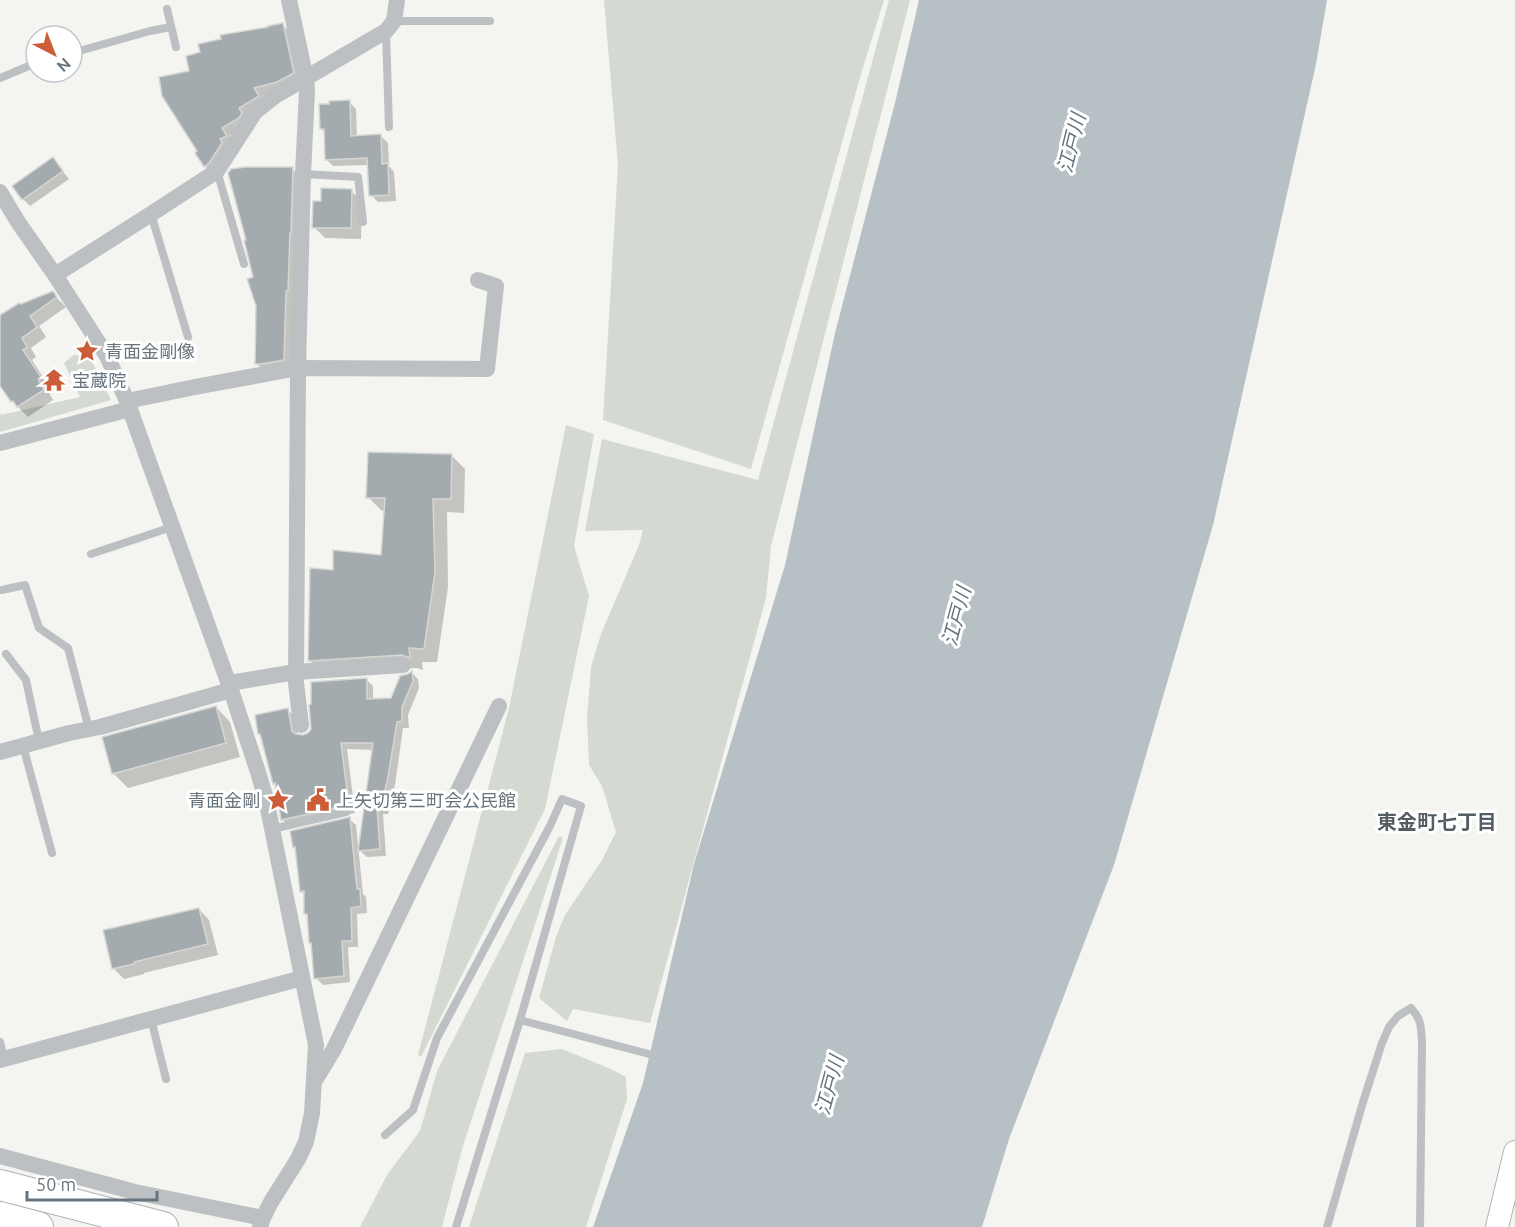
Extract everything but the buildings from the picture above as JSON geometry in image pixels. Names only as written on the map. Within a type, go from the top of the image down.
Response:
[{"type":"highway","points":[[0,1185],[163,1227]]},
{"type":"highway","points":[[0,1217],[38,1227]]},
{"type":"main road","points":[[1497,1227],[1515,1152]]},
{"type":"street","points":[[289,0],[307,91],[298,368],[296,683],[301,725]]},
{"type":"street","points":[[55,275],[217,171],[255,112],[275,96],[390,26],[397,0]]},
{"type":"street","points":[[0,192],[107,356],[128,405],[230,686],[264,790],[316,1045],[312,1113],[306,1142],[261,1223],[0,1156]]},
{"type":"street","points":[[0,444],[195,387],[298,368],[487,369],[496,286],[478,280]]},
{"type":"street","points":[[0,752],[100,727],[230,686],[296,672],[403,666]]},
{"type":"street","points":[[314,1082],[334,1049],[499,706]]},
{"type":"street","points":[[1,1053],[152,1019],[302,978]]},
{"type":"lane","points":[[167,9],[176,47]]},
{"type":"lane","points":[[388,128],[390,26],[490,21]]},
{"type":"lane","points":[[84,50],[171,27]]},
{"type":"lane","points":[[0,78],[24,68]]},
{"type":"lane","points":[[217,171],[244,264]]},
{"type":"lane","points":[[303,174],[358,177],[363,222]]},
{"type":"lane","points":[[151,214],[188,337]]},
{"type":"lane","points":[[91,554],[172,527]]},
{"type":"lane","points":[[2,590],[25,585],[39,628],[68,648],[89,729]]},
{"type":"lane","points":[[6,654],[27,680],[39,741]]},
{"type":"lane","points":[[23,746],[52,853]]},
{"type":"lane","points":[[385,1135],[413,1110],[437,1038],[562,800],[581,806],[520,1020],[456,1227]]},
{"type":"lane","points":[[272,829],[346,812]]},
{"type":"lane","points":[[1327,1227],[1382,1043],[1389,1027],[1398,1016],[1412,1008],[1418,1016],[1422,1043],[1420,1227]]},
{"type":"lane","points":[[152,1019],[166,1079]]},
{"type":"lane","points":[[520,1020],[650,1054]]},
{"type":"shaded area","points":[[604,0],[884,0],[861,74],[751,469],[603,420],[618,165]]},
{"type":"shaded area","points":[[889,0],[910,0],[771,546],[766,598],[650,1023],[573,1009],[567,1021],[539,998],[556,937],[565,915],[602,860],[616,832],[602,786],[589,765],[587,718],[591,667],[601,634],[639,545],[643,530],[585,531],[602,439],[758,480]]},
{"type":"shaded area","points":[[74,355],[90,357],[111,400],[0,432],[0,412],[1,415],[80,397],[64,363]]},
{"type":"shaded area","points":[[566,425],[594,434],[574,546],[589,596],[545,809],[421,1057],[418,1055],[509,708]]},
{"type":"shaded area","points":[[559,836],[563,838],[463,1146],[442,1227],[360,1227],[387,1175],[420,1131],[437,1071]]},
{"type":"shaded area","points":[[562,1049],[626,1077],[627,1099],[586,1227],[469,1227],[525,1053]]},
{"type":"water","name":"江戸川","points":[[919,0],[1327,0],[1316,64],[1213,525],[1114,865],[1009,1139],[982,1227],[593,1227],[643,1083],[694,864],[785,565],[835,333],[895,103]]},
{"type":"place","name":"青面金剛像","points":[[87,351]]},
{"type":"place","name":"宝蔵院","points":[[54,380]]},
{"type":"place","name":"青面金剛","points":[[278,800]]},
{"type":"place","name":"上矢切第三町会公民館","points":[[318,800]]},
{"type":"district","name":"東金町七丁目","points":[[1437,821]]}]
